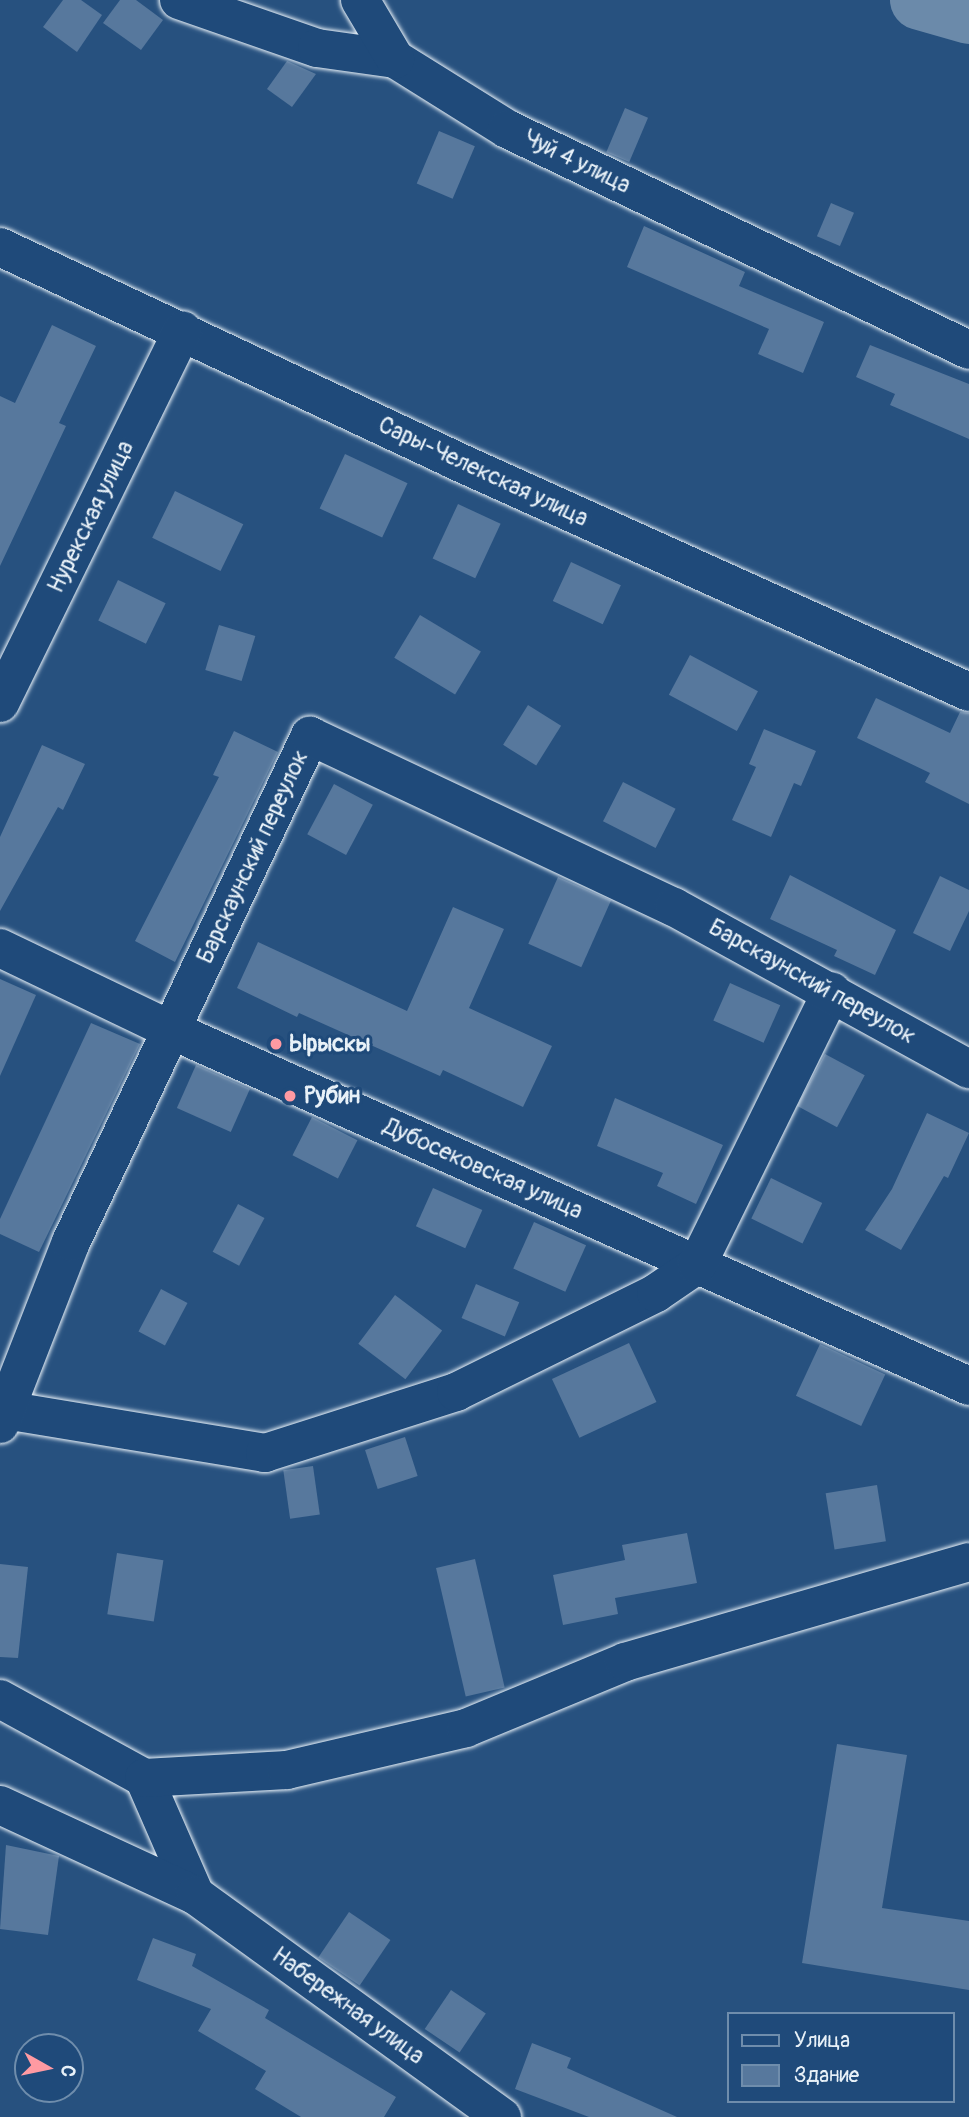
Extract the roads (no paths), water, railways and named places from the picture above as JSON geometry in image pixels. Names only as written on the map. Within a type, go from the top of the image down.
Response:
[{"type":"street","name":"Чуй 4 улица","points":[[179,0],[317,48],[396,59],[507,129],[969,350]]},
{"type":"street","points":[[360,0],[396,59]]},
{"type":"street","name":"Сары-Челекская улица","points":[[0,247],[183,330],[452,459],[969,692]]},
{"type":"street","name":"Нурекская улица","points":[[0,703],[183,330]]},
{"type":"street","name":"Барскаунский переулок","points":[[3,1417],[71,1242],[310,736],[674,907],[832,991],[969,1069]]},
{"type":"street","name":"Дубосековская улица","points":[[0,948],[171,1030],[697,1265],[966,1376]]},
{"type":"street","points":[[3,1417],[265,1452],[456,1392],[656,1293],[697,1265],[832,991]]},
{"type":"street","points":[[0,1699],[144,1778],[287,1770],[466,1728],[625,1662],[969,1562]]},
{"type":"street","points":[[144,1778],[195,1895]]},
{"type":"street","name":"Набережная улица","points":[[0,1805],[195,1895],[502,2117]]},
{"type":"waterway","points":[[920,0],[969,14]]},
{"type":"place","name":"Ырыскы","points":[[276,1044]]},
{"type":"place","name":"Рубин","points":[[290,1096]]}]
